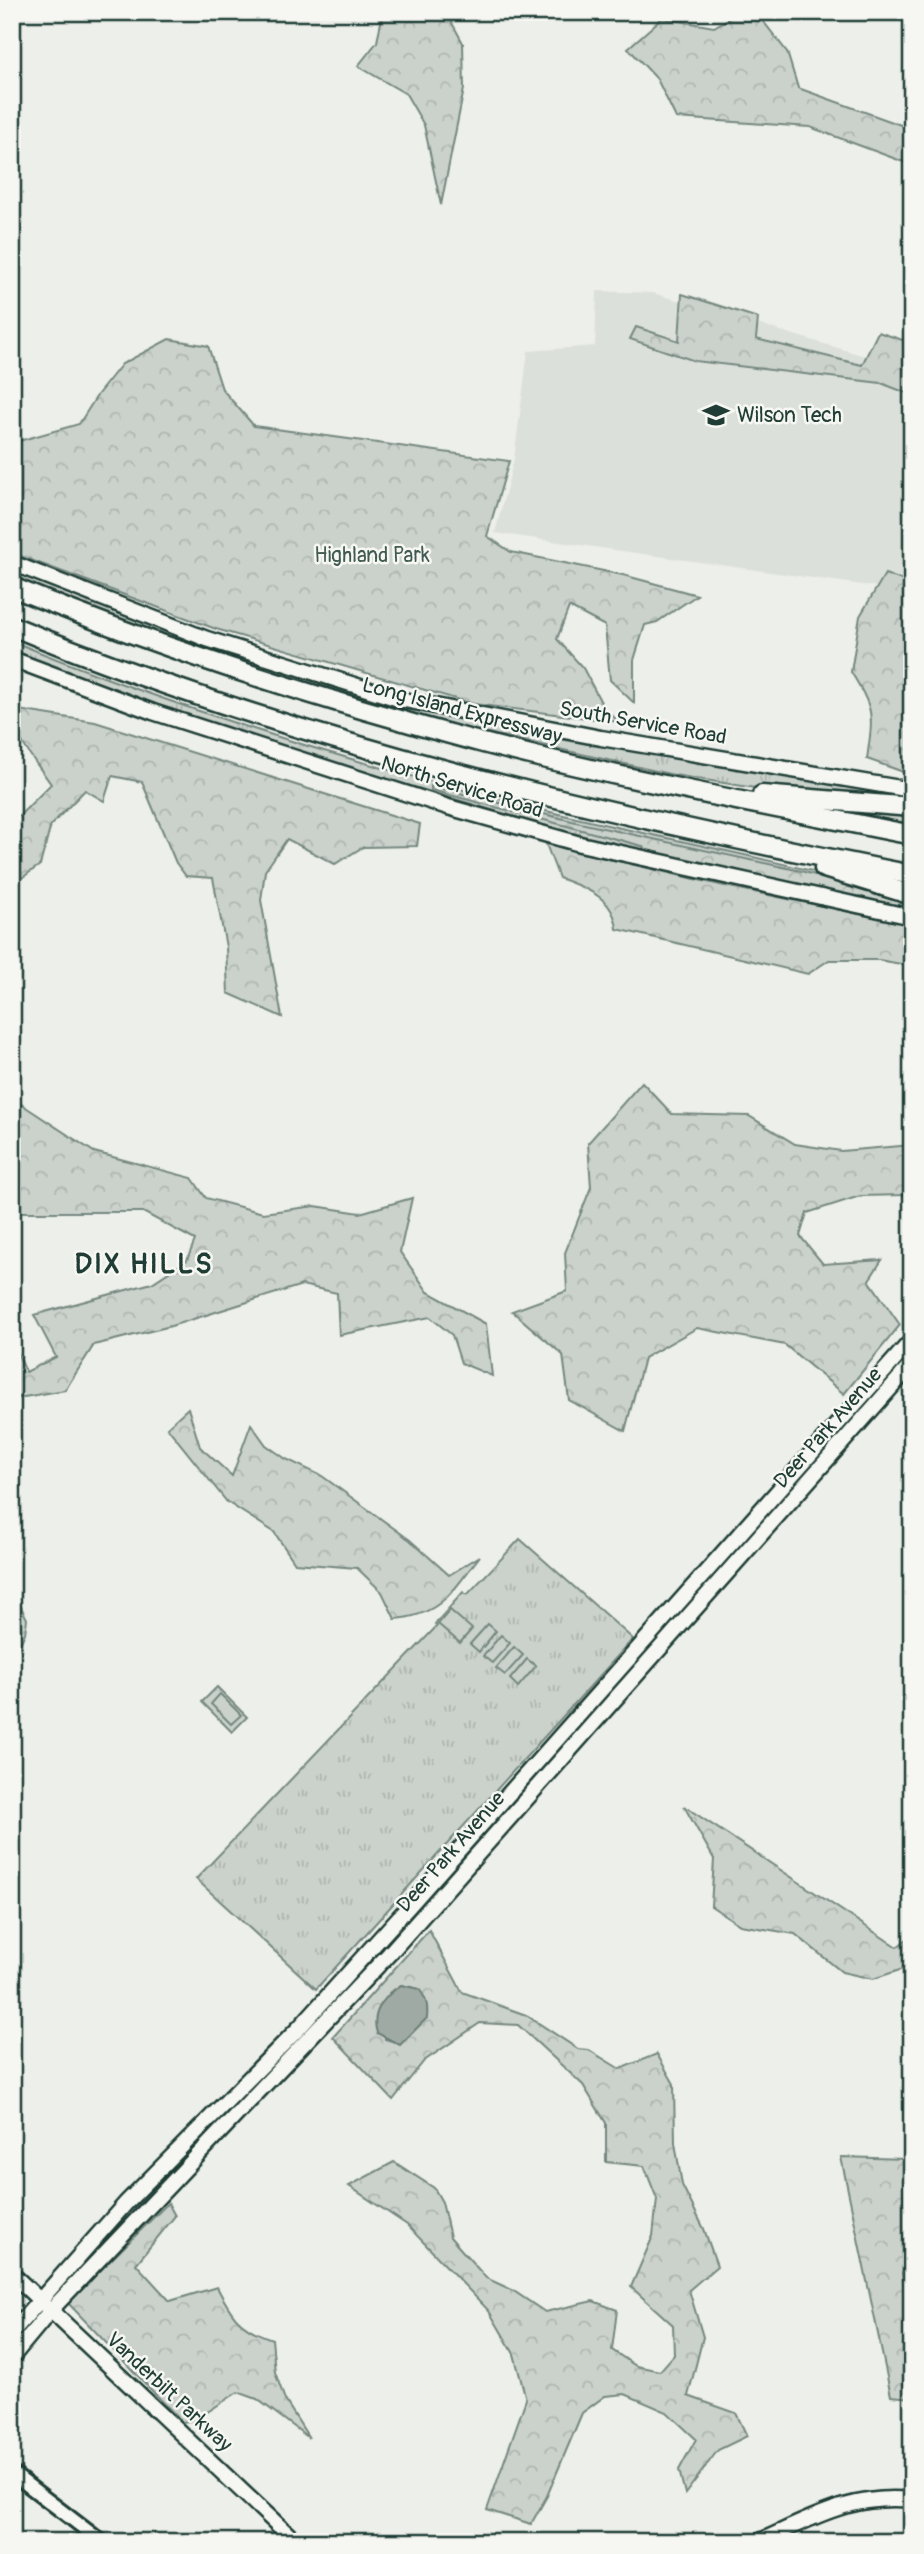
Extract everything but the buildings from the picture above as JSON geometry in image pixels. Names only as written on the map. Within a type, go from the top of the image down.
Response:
[{"type":"highway","name":"Long Island Expressway","points":[[12,587],[163,645],[265,679],[485,743],[591,769],[912,835]]},
{"type":"highway","points":[[12,626],[152,679],[362,747],[489,781],[780,849],[912,875]]},
{"type":"highway","points":[[591,769],[774,796],[912,807]]},
{"type":"highway","points":[[780,849],[811,864],[912,895]]},
{"type":"main road","name":"South Service Road","points":[[12,563],[207,639],[400,699],[601,738],[912,790]]},
{"type":"main road","name":"North Service Road","points":[[12,659],[153,712],[448,807],[580,844],[912,917]]},
{"type":"main road","name":"Deer Park Avenue","points":[[12,2332],[126,2203],[308,2018],[912,1340]]},
{"type":"main road","name":"Deer Park Avenue","points":[[12,2357],[51,2310],[389,1954],[912,1364]]},
{"type":"main road","name":"Vanderbilt Parkway","points":[[12,2274],[296,2542]]},
{"type":"main road","points":[[758,2542],[848,2503],[878,2498],[912,2500]]},
{"type":"street","points":[[12,2473],[102,2542]]},
{"type":"shaded area","name":"Wilson Tech","points":[[597,291],[653,293],[912,370],[912,592],[495,533],[514,459],[528,351],[595,346]]},
{"type":"shaded area","points":[[401,1985],[419,1989],[427,2006],[427,2018],[400,2045],[377,2033],[375,2025],[380,2005]]},
{"type":"green space","points":[[383,12],[446,12],[463,43],[464,89],[441,205],[424,125],[406,94],[358,66],[377,42]]},
{"type":"green space","points":[[740,12],[756,12],[787,52],[798,88],[912,129],[912,165],[810,127],[676,118],[657,79],[628,48],[662,18],[714,27]]},
{"type":"green space","points":[[682,294],[758,318],[756,339],[862,365],[878,332],[912,343],[912,395],[881,383],[695,361],[630,339],[636,327],[679,341]]},
{"type":"green space","name":"Highland Park","points":[[169,339],[208,346],[222,389],[254,426],[509,461],[487,536],[511,552],[623,575],[697,595],[657,622],[645,625],[634,660],[634,703],[610,680],[605,626],[569,607],[557,639],[583,668],[605,710],[620,722],[473,704],[216,629],[12,553],[12,443],[79,424],[122,364]]},
{"type":"green space","points":[[12,571],[248,659],[343,688],[622,749],[907,796],[912,797],[912,802],[773,791],[674,775],[387,710],[145,632],[12,579]]},
{"type":"green space","points":[[885,574],[907,582],[912,587],[912,717],[907,727],[912,731],[912,775],[867,759],[870,713],[864,695],[851,672],[860,616]]},
{"type":"green space","points":[[12,641],[142,691],[274,736],[407,775],[542,810],[828,875],[912,903],[912,911],[654,857],[303,754],[79,678],[12,650]]},
{"type":"green space","points":[[12,709],[95,722],[420,824],[417,846],[363,847],[335,864],[287,839],[265,871],[261,900],[282,1017],[228,993],[226,947],[213,878],[186,876],[176,863],[142,782],[112,776],[104,801],[85,790],[51,825],[40,865],[12,885],[12,823],[51,784],[20,739]]},
{"type":"green space","points":[[431,786],[580,823],[801,871],[892,897],[912,908],[912,911],[651,856],[642,846],[431,790]]},
{"type":"green space","points":[[861,810],[912,816],[912,825],[864,816]]},
{"type":"green space","points":[[546,844],[720,885],[912,925],[912,966],[879,960],[829,960],[808,974],[617,929],[615,918],[604,901],[588,890],[559,878]]},
{"type":"green space","points":[[642,1082],[672,1114],[749,1116],[795,1144],[841,1151],[912,1145],[912,1186],[904,1195],[860,1196],[807,1213],[800,1236],[823,1264],[882,1260],[869,1280],[900,1325],[844,1394],[785,1345],[697,1328],[644,1358],[625,1431],[569,1400],[563,1355],[512,1311],[567,1291],[565,1253],[591,1187],[588,1143]]},
{"type":"green space","points":[[12,1098],[94,1152],[192,1178],[206,1198],[263,1213],[315,1206],[360,1213],[412,1198],[400,1252],[428,1292],[486,1324],[492,1376],[461,1363],[452,1335],[430,1317],[339,1335],[337,1293],[302,1285],[171,1326],[94,1345],[65,1390],[12,1399],[12,1341],[26,1372],[56,1357],[34,1315],[152,1283],[187,1260],[195,1240],[143,1212],[12,1212]]},
{"type":"green space","points":[[188,1408],[200,1447],[232,1476],[251,1424],[266,1445],[286,1459],[322,1476],[410,1540],[449,1575],[480,1556],[445,1599],[424,1613],[395,1619],[382,1592],[357,1568],[295,1563],[274,1532],[227,1502],[167,1427]]},
{"type":"green space","points":[[520,1539],[633,1639],[316,1989],[196,1879],[437,1626],[435,1624],[463,1592],[467,1595]]},
{"type":"green space","points":[[12,1589],[27,1619],[25,1633],[12,1662]]},
{"type":"green space","points":[[450,1610],[472,1629],[460,1643],[438,1624]]},
{"type":"green space","points":[[488,1624],[496,1631],[479,1652],[470,1644]]},
{"type":"green space","points":[[501,1635],[510,1643],[492,1663],[483,1656]]},
{"type":"green space","points":[[514,1647],[523,1655],[505,1675],[496,1668]]},
{"type":"green space","points":[[527,1659],[536,1666],[518,1687],[510,1679]]},
{"type":"green space","points":[[217,1687],[247,1717],[232,1732],[202,1702]]},
{"type":"green space","points":[[220,1694],[241,1715],[231,1724],[211,1704]]},
{"type":"green space","points":[[684,1806],[897,1947],[912,1935],[912,1966],[873,1979],[842,1972],[795,1934],[740,1925],[711,1906],[714,1859]]},
{"type":"green space","points":[[429,1930],[462,1992],[526,2015],[578,2049],[589,2050],[620,2069],[657,2054],[674,2084],[675,2143],[682,2185],[704,2229],[717,2266],[689,2290],[703,2337],[688,2396],[736,2413],[747,2436],[718,2450],[685,2494],[679,2470],[696,2439],[667,2412],[625,2394],[605,2396],[582,2413],[547,2496],[531,2524],[487,2510],[526,2399],[514,2354],[489,2311],[407,2225],[349,2186],[394,2162],[434,2188],[442,2202],[450,2237],[486,2278],[512,2290],[545,2312],[593,2301],[617,2310],[612,2350],[636,2366],[660,2371],[674,2355],[673,2325],[631,2287],[653,2236],[657,2199],[644,2166],[606,2162],[606,2123],[583,2085],[518,2025],[480,2023],[424,2061],[393,2100],[333,2037]],"holes":[[[401,1985],[419,1989],[392,2041],[385,2039],[389,1993]]]},
{"type":"green space","points":[[841,2157],[906,2159],[912,2168],[912,2253],[902,2273],[912,2322],[912,2398],[891,2396]]},
{"type":"green space","points":[[168,2203],[175,2216],[136,2264],[170,2301],[217,2287],[238,2320],[272,2339],[275,2372],[285,2400],[309,2438],[257,2399],[238,2392],[195,2420],[182,2422],[68,2303]]},
{"type":"place","name":"Wilson Tech","points":[[716,415]]},
{"type":"district","name":"DIX HILLS","points":[[144,1264]]}]
